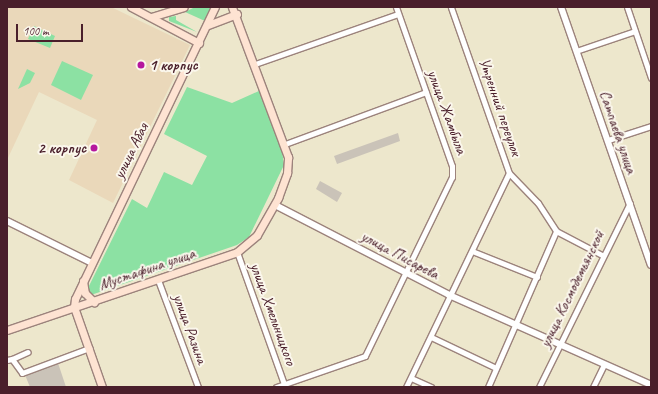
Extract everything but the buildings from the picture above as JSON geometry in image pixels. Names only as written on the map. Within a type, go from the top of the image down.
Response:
[{"type":"main road","points":[[131,7],[199,42]]},
{"type":"main road","points":[[151,17],[183,7]]},
{"type":"main road","name":"улица Абая","points":[[74,307],[83,281],[208,25],[215,7]]},
{"type":"main road","points":[[232,7],[237,14],[285,144],[287,173],[275,205]]},
{"type":"main road","points":[[208,25],[237,14]]},
{"type":"main road","name":"Мустафина улица","points":[[7,330],[74,307],[94,302],[237,252],[253,241],[275,205]]},
{"type":"main road","points":[[83,281],[85,293],[94,302]]},
{"type":"main road","points":[[74,307],[102,387]]},
{"type":"street","name":"улица Жамбыла","points":[[276,387],[284,384],[294,384],[365,356],[407,274],[452,177],[452,166],[396,7]]},
{"type":"street","name":"Утренний переулок","points":[[406,387],[509,173],[452,7]]},
{"type":"street","name":"Сатпаева улица","points":[[561,7],[651,265]]},
{"type":"street","points":[[627,7],[651,78]]},
{"type":"street","points":[[255,64],[398,14]]},
{"type":"street","points":[[576,51],[635,31]]},
{"type":"street","points":[[285,144],[426,92]]},
{"type":"street","points":[[608,140],[651,126]]},
{"type":"street","points":[[509,173],[538,203],[556,231],[602,255]]},
{"type":"street","name":"улица Космодемьянской","points":[[539,387],[602,255],[630,203]]},
{"type":"street","name":"улица Писарева","points":[[275,205],[449,295],[651,385]]},
{"type":"street","points":[[7,221],[92,263]]},
{"type":"street","points":[[488,387],[556,231]]},
{"type":"street","points":[[472,251],[537,277]]},
{"type":"street","name":"улица Хмельницкого","points":[[237,252],[284,384]]},
{"type":"street","name":"улица Разина","points":[[158,280],[198,387]]},
{"type":"street","points":[[431,337],[496,368]]},
{"type":"street","points":[[28,352],[9,359],[22,373],[89,348]]},
{"type":"street","points":[[593,387],[604,364]]},
{"type":"street","points":[[411,378],[431,387]]},
{"type":"shaded area","points":[[7,7],[111,7],[190,45],[113,203],[69,180],[97,120],[39,92],[7,160]]},
{"type":"shaded area","points":[[398,133],[400,141],[337,164],[334,156]]},
{"type":"shaded area","points":[[320,181],[342,193],[337,202],[316,189]]},
{"type":"shaded area","points":[[58,363],[66,387],[30,387],[25,375]]},
{"type":"green space","points":[[195,7],[211,7],[205,21],[185,12]]},
{"type":"green space","points":[[176,16],[176,20],[197,32],[169,21],[169,17]]},
{"type":"green space","points":[[34,26],[55,36],[50,48],[28,39]]},
{"type":"green space","points":[[62,61],[93,75],[81,100],[51,85]]},
{"type":"green space","points":[[27,69],[35,73],[30,83],[18,89]]},
{"type":"green space","points":[[187,87],[232,103],[261,90],[282,150],[284,165],[249,237],[237,245],[91,295],[87,290],[132,199],[147,208],[164,172],[192,185],[207,156],[164,134]]},
{"type":"place","name":"1 корпус","points":[[141,65]]},
{"type":"place","name":"2 корпус","points":[[94,148]]}]
